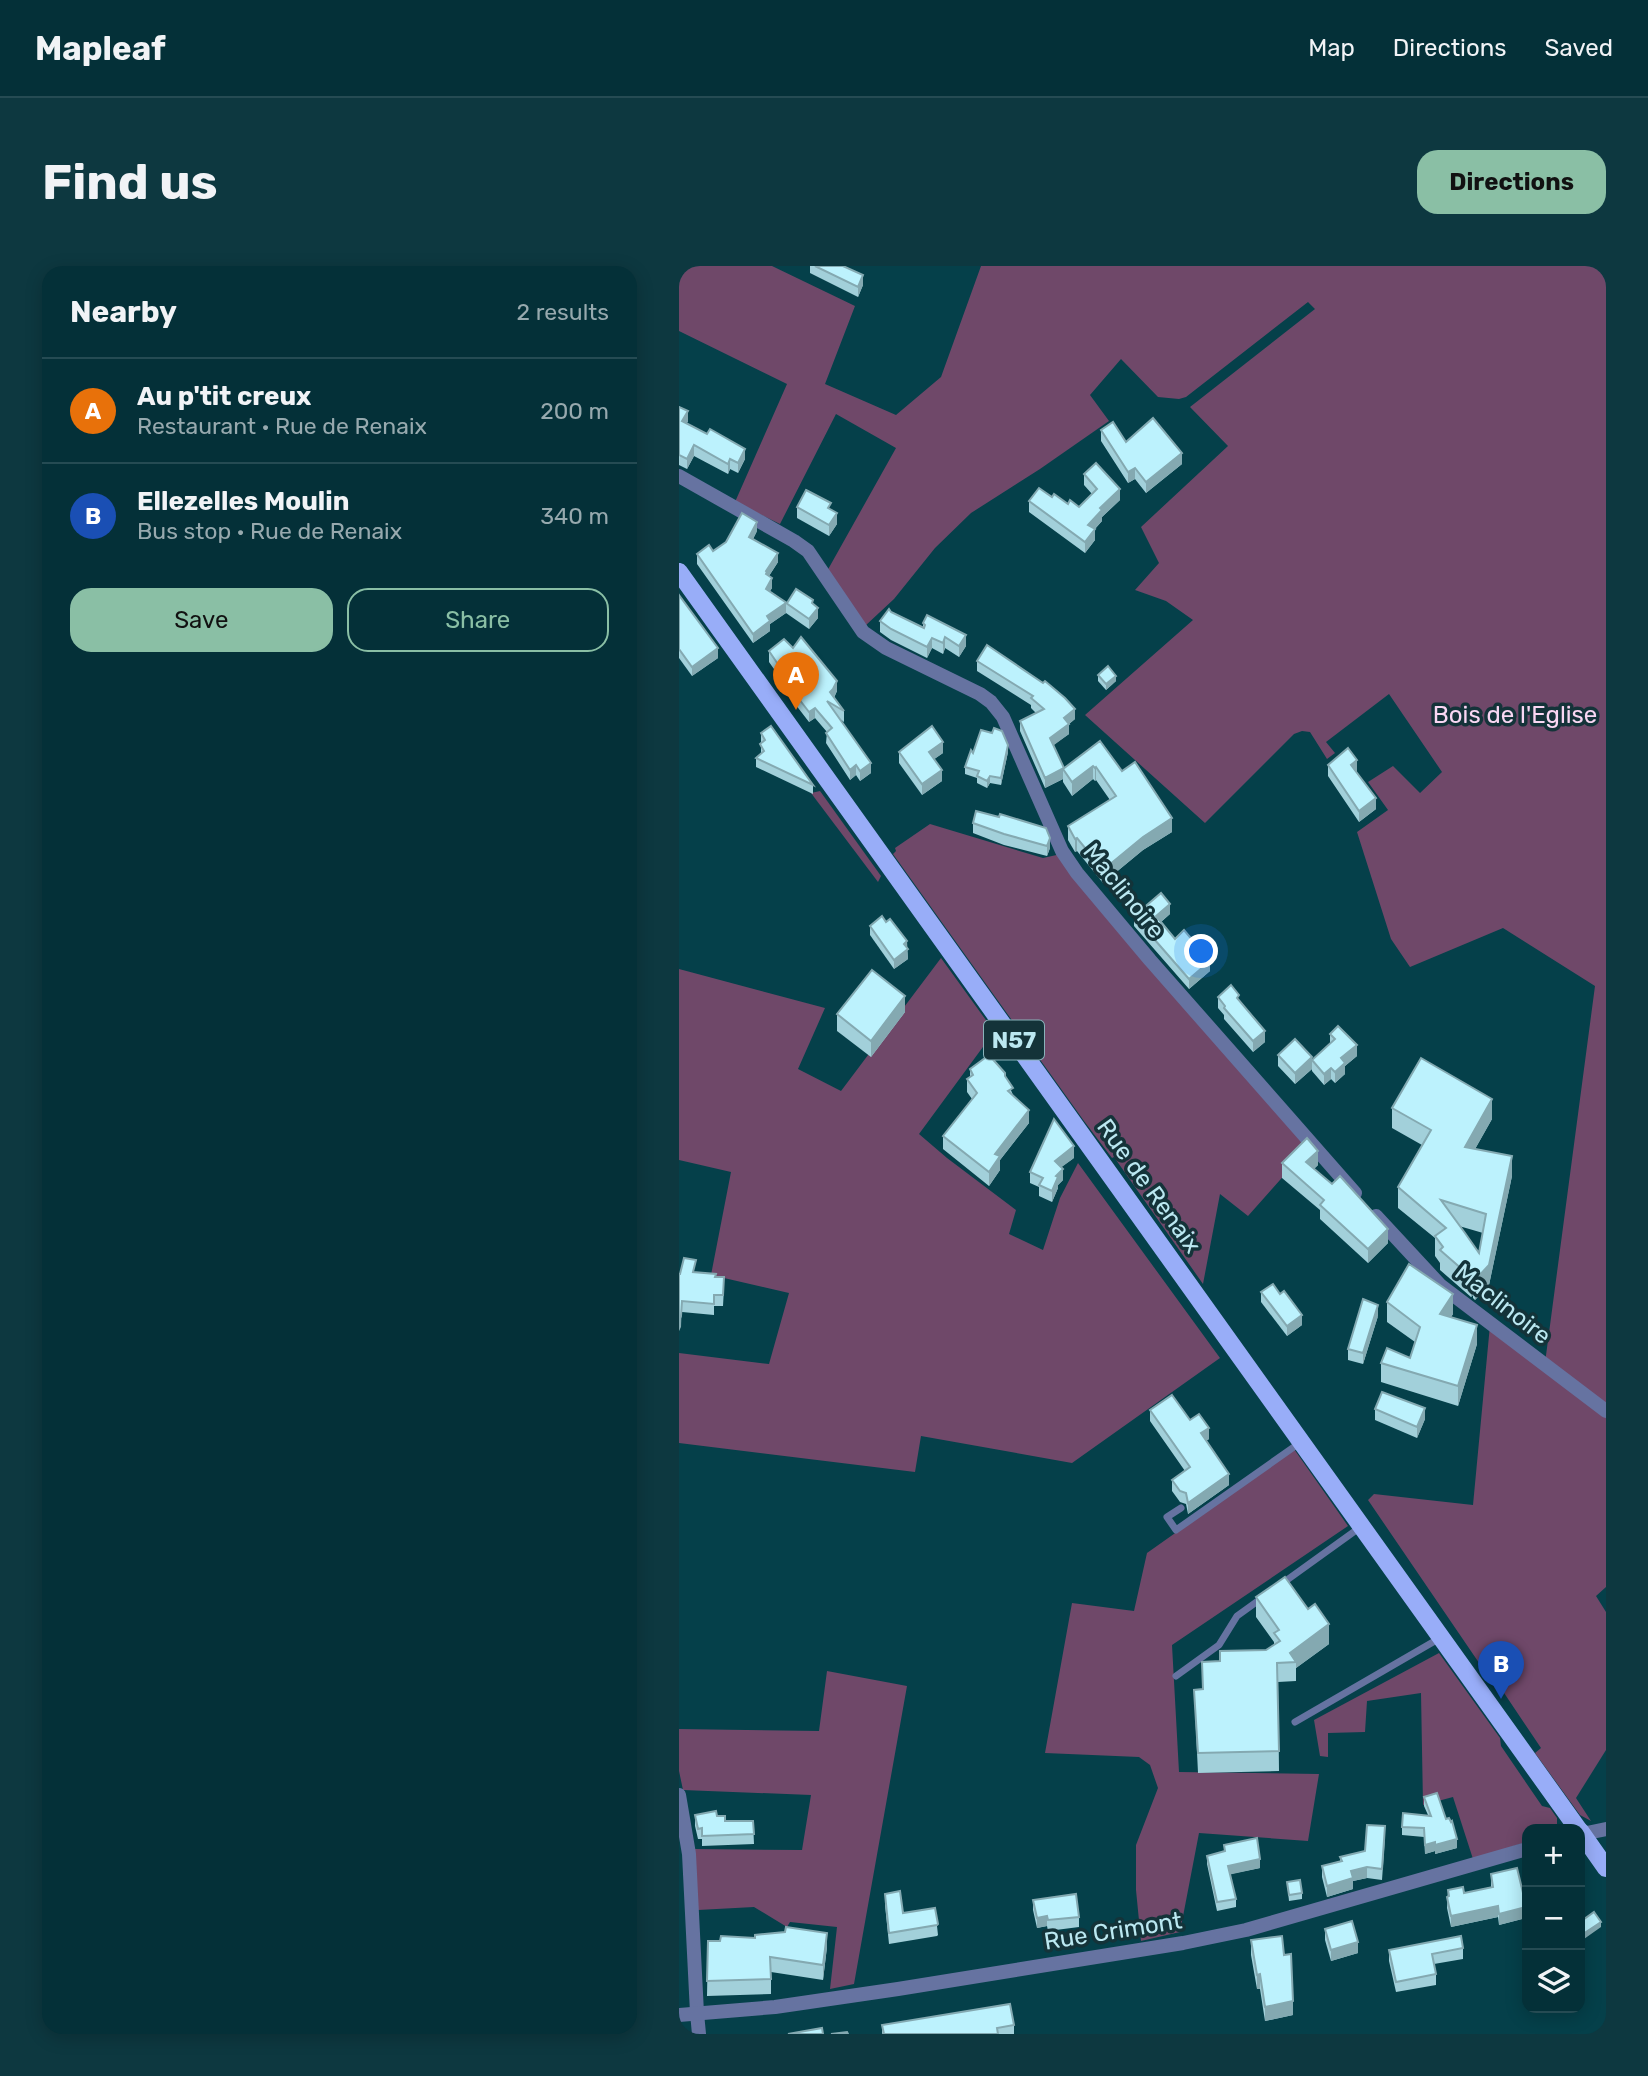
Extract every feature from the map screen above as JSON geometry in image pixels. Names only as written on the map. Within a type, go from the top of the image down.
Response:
[{"type":"main road","name":"Rue de Renaix","points":[[679,572],[1574,1824]]},
{"type":"main road","name":"Rue de Renaix","points":[[1585,1839],[1606,1868]]},
{"type":"street","name":"Maclinoire","points":[[679,475],[808,551],[863,632],[886,648],[967,686],[991,702],[1003,717],[1062,851],[1150,960],[1440,1285],[1606,1411]]},
{"type":"street","points":[[679,1795],[689,1854],[699,2034]]},
{"type":"street","points":[[1585,1831],[1606,1829]]},
{"type":"street","name":"Rue Crimont","points":[[679,2015],[775,2007],[898,1989],[1246,1930],[1522,1850]]},
{"type":"lane","points":[[1181,1508],[1167,1517],[1176,1530],[1302,1441]]},
{"type":"lane","points":[[1176,1676],[1219,1645],[1237,1616],[1362,1526]]},
{"type":"lane","points":[[1296,1722],[1441,1637]]},
{"type":"green space","name":"Bois de l'Eglise","points":[[681,266],[772,266],[855,306],[825,384],[896,415],[941,377],[981,266],[1606,266],[1606,1409],[1545,1363],[1595,986],[1503,928],[1410,967],[1391,939],[1357,832],[1388,810],[1368,782],[1393,766],[1420,793],[1442,772],[1389,694],[1326,742],[1335,753],[1327,759],[1310,732],[1294,734],[1205,823],[1085,715],[1193,620],[1166,601],[1135,590],[1159,563],[1141,527],[1228,446],[1190,407],[1315,309],[1308,302],[1186,397],[1179,399],[1158,397],[1121,359],[1090,395],[1109,421],[971,513],[935,548],[894,599],[865,626],[826,573],[896,448],[836,414],[780,524],[735,502],[787,384],[679,331]]},
{"type":"green space","points":[[820,791],[881,876],[878,882],[811,793]]},
{"type":"green space","points":[[930,824],[1043,858],[1061,854],[1311,1145],[1248,1216],[1220,1194],[1203,1284],[893,854],[895,848]]},
{"type":"green space","points":[[941,958],[996,1034],[991,1036],[919,1134],[1016,1210],[1009,1234],[1043,1250],[1060,1198],[1078,1163],[1220,1358],[1072,1463],[921,1436],[915,1472],[679,1443],[679,1353],[769,1364],[789,1293],[711,1275],[731,1172],[679,1160],[679,969],[825,1008],[798,1069],[841,1091]]},
{"type":"green space","points":[[1490,1325],[1606,1417],[1606,1587],[1596,1596],[1606,1612],[1606,1750],[1576,1798],[1591,1821],[1580,1815],[1535,1753],[1541,1748],[1494,1678],[1490,1679],[1368,1500],[1374,1494],[1473,1505]]},
{"type":"green space","points":[[1294,1449],[1348,1526],[1172,1645],[1179,1772],[1319,1774],[1308,1841],[1199,1833],[1180,1932],[1141,1941],[1136,1890],[1136,1845],[1158,1788],[1150,1765],[1139,1757],[1045,1753],[1072,1603],[1134,1611],[1147,1553]]},
{"type":"green space","points":[[1439,1653],[1500,1738],[1501,1746],[1542,1806],[1550,1808],[1557,1818],[1557,1824],[1522,1824],[1522,1844],[1473,1859],[1453,1797],[1423,1805],[1421,1693],[1367,1701],[1365,1732],[1328,1733],[1328,1757],[1320,1756],[1314,1720]]},
{"type":"green space","points":[[827,1671],[907,1686],[854,1984],[830,1989],[837,1927],[790,1922],[787,1927],[754,1907],[698,1910],[694,1849],[802,1850],[811,1795],[683,1790],[679,1771],[679,1729],[819,1731]]},
{"type":"building","points":[[815,266],[843,266],[863,275],[858,287]]},
{"type":"building","points":[[679,407],[688,411],[682,421],[707,434],[710,429],[745,449],[738,463],[730,459],[728,464],[694,445],[687,459],[679,455]]},
{"type":"building","points":[[1153,418],[1182,453],[1146,482],[1135,468],[1128,472],[1101,430],[1113,422],[1126,442]]},
{"type":"building","points":[[1096,463],[1120,489],[1100,508],[1102,510],[1088,525],[1095,529],[1085,542],[1029,501],[1039,488],[1052,497],[1054,494],[1068,504],[1070,500],[1079,507],[1097,489],[1084,474]]},
{"type":"building","points":[[806,490],[831,503],[828,508],[837,513],[829,525],[797,507]]},
{"type":"building","points":[[742,513],[757,522],[749,537],[778,553],[766,571],[772,578],[766,589],[787,603],[796,589],[813,600],[812,603],[818,608],[809,619],[786,603],[767,616],[770,621],[753,634],[697,554],[709,545],[713,551],[726,542]]},
{"type":"building","points":[[679,595],[718,648],[692,667],[679,649]]},
{"type":"building","points":[[889,609],[924,628],[927,615],[966,635],[959,646],[945,637],[943,643],[932,638],[927,647],[880,621]]},
{"type":"building","points":[[801,637],[837,681],[830,692],[844,711],[827,701],[871,763],[860,771],[856,765],[850,770],[826,733],[832,728],[815,708],[809,712],[792,690],[786,680],[788,679],[769,651],[784,639],[793,648]]},
{"type":"building","points":[[987,645],[1043,683],[1045,681],[1075,709],[1064,718],[1069,724],[1050,738],[1064,768],[1045,778],[1020,721],[1044,709],[1031,698],[1033,696],[977,661]]},
{"type":"building","points":[[1108,666],[1116,676],[1106,684],[1098,675]]},
{"type":"building","points":[[771,726],[813,785],[756,758],[764,751],[760,744],[765,740],[761,733]]},
{"type":"building","points":[[932,726],[943,742],[929,752],[942,770],[922,784],[899,752]]},
{"type":"building","points":[[994,728],[1002,731],[1008,745],[1001,778],[990,776],[987,781],[977,776],[979,771],[965,767],[981,730],[992,733]]},
{"type":"building","points":[[1100,741],[1122,771],[1135,762],[1172,818],[1143,837],[1103,870],[1077,838],[1075,839],[1068,826],[1116,796],[1096,767],[1093,766],[1072,782],[1063,769]]},
{"type":"building","points":[[1348,748],[1357,760],[1351,765],[1376,798],[1359,811],[1328,765]]},
{"type":"building","points":[[976,811],[999,817],[1000,814],[1046,828],[1050,838],[1047,846],[973,823]]},
{"type":"building","points":[[1161,893],[1170,904],[1156,916],[1175,939],[1184,930],[1210,961],[1189,979],[1134,916]]},
{"type":"building","points":[[882,916],[886,922],[890,919],[907,941],[904,944],[908,949],[894,960],[870,926]]},
{"type":"building","points":[[872,970],[905,996],[871,1041],[837,1014]]},
{"type":"building","points":[[1231,985],[1239,995],[1237,998],[1265,1031],[1253,1041],[1224,1008],[1218,997]]},
{"type":"building","points":[[1338,1026],[1357,1045],[1341,1058],[1345,1063],[1335,1072],[1331,1068],[1324,1074],[1312,1060],[1335,1039],[1330,1034]]},
{"type":"building","points":[[1295,1039],[1312,1057],[1295,1073],[1278,1055]]},
{"type":"building","points":[[989,1055],[1005,1073],[1013,1088],[1008,1091],[1029,1110],[995,1154],[1000,1156],[989,1172],[943,1136],[977,1093],[967,1079],[973,1075],[970,1069]]},
{"type":"building","points":[[1421,1058],[1492,1099],[1465,1147],[1512,1156],[1489,1265],[1475,1280],[1474,1274],[1471,1277],[1440,1250],[1443,1247],[1435,1236],[1446,1228],[1398,1187],[1431,1130],[1392,1108]],"holes":[[[1441,1200],[1486,1214],[1479,1253]]]},
{"type":"building","points":[[1054,1119],[1074,1146],[1055,1161],[1063,1169],[1056,1176],[1058,1177],[1052,1191],[1039,1185],[1043,1178],[1030,1172]]},
{"type":"building","points":[[1307,1138],[1318,1151],[1306,1162],[1332,1184],[1340,1176],[1388,1229],[1368,1249],[1320,1205],[1324,1200],[1282,1163]]},
{"type":"building","points":[[684,1258],[696,1260],[693,1272],[724,1277],[723,1295],[714,1295],[714,1304],[682,1301],[679,1320],[679,1274]]},
{"type":"building","points":[[1409,1264],[1453,1294],[1440,1314],[1477,1325],[1458,1386],[1381,1363],[1387,1348],[1410,1358],[1420,1327],[1387,1302]]},
{"type":"building","points":[[1273,1284],[1280,1294],[1284,1291],[1302,1315],[1287,1326],[1261,1292]]},
{"type":"building","points":[[1363,1299],[1378,1305],[1363,1353],[1348,1349]]},
{"type":"building","points":[[1382,1392],[1425,1408],[1417,1427],[1375,1409]]},
{"type":"building","points":[[1172,1395],[1190,1420],[1199,1414],[1209,1428],[1201,1433],[1229,1474],[1188,1503],[1186,1493],[1180,1491],[1172,1480],[1190,1467],[1150,1410]]},
{"type":"building","points":[[1285,1577],[1308,1609],[1315,1604],[1329,1624],[1290,1653],[1296,1662],[1277,1663],[1279,1751],[1198,1753],[1194,1690],[1203,1689],[1202,1662],[1220,1661],[1220,1651],[1266,1650],[1280,1641],[1274,1633],[1279,1630],[1256,1597]]},
{"type":"building","points":[[1437,1793],[1446,1819],[1452,1821],[1457,1839],[1425,1845],[1424,1828],[1402,1827],[1403,1813],[1431,1816],[1424,1797]]},
{"type":"building","points":[[716,1811],[717,1816],[725,1816],[725,1821],[753,1821],[754,1834],[702,1836],[702,1828],[698,1829],[695,1815]]},
{"type":"building","points":[[1367,1825],[1385,1826],[1382,1869],[1367,1867],[1351,1871],[1353,1878],[1327,1886],[1322,1866],[1342,1861],[1340,1857],[1365,1851]]},
{"type":"building","points":[[1257,1838],[1260,1859],[1228,1866],[1236,1899],[1217,1902],[1207,1856],[1225,1851],[1224,1845]]},
{"type":"building","points":[[1517,1868],[1522,1889],[1522,1908],[1499,1914],[1498,1906],[1451,1916],[1448,1890],[1463,1887],[1464,1893],[1493,1887],[1491,1874]]},
{"type":"building","points":[[1300,1880],[1302,1893],[1289,1895],[1287,1882]]},
{"type":"building","points":[[900,1891],[903,1913],[935,1908],[938,1924],[889,1933],[885,1894]]},
{"type":"building","points":[[1076,1894],[1079,1917],[1048,1920],[1047,1916],[1037,1918],[1033,1900]]},
{"type":"building","points":[[1594,1912],[1601,1922],[1585,1933],[1585,1918]]},
{"type":"building","points":[[1352,1921],[1358,1942],[1331,1950],[1325,1929]]},
{"type":"building","points":[[786,1927],[827,1933],[823,1965],[770,1957],[771,1979],[707,1981],[708,1941],[720,1941],[721,1936],[755,1938],[755,1935],[785,1932]]},
{"type":"building","points":[[1282,1936],[1284,1955],[1291,1954],[1293,2001],[1265,2007],[1251,1940]]},
{"type":"building","points":[[1461,1936],[1463,1948],[1432,1954],[1436,1974],[1396,1982],[1389,1950]]},
{"type":"building","points":[[1010,2004],[1014,2025],[997,2028],[998,2034],[884,2034],[882,2025]]},
{"type":"building","points":[[822,2028],[823,2034],[788,2034]]},
{"type":"place","name":"Au p'tit creux","points":[[796,710]]},
{"type":"place","name":"Ellezelles Moulin","points":[[1501,1699]]}]
